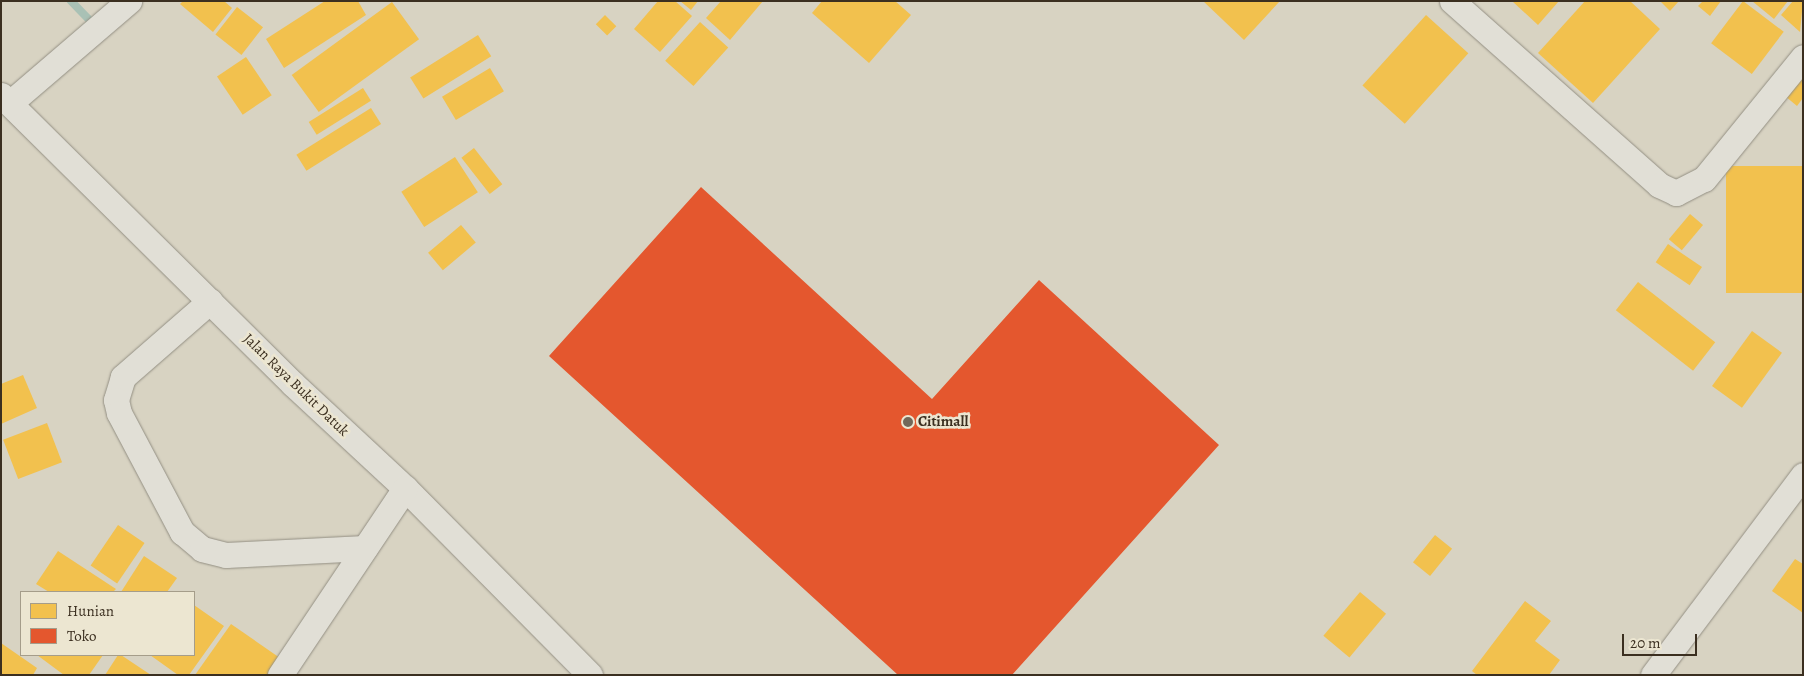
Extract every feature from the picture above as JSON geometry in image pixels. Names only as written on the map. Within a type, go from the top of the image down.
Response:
[{"type":"street","points":[[5,99],[129,1]]},
{"type":"street","points":[[1452,1],[1660,185],[1676,193],[1704,179],[1803,57]]},
{"type":"street","name":"Jalan Raya Bukit Datuk","points":[[5,99],[405,488],[590,675]]},
{"type":"street","points":[[210,300],[123,377],[116,400],[119,413],[182,532],[202,549],[226,555],[365,548]]},
{"type":"street","points":[[1652,675],[1803,475]]},
{"type":"street","points":[[280,675],[405,488]]},
{"type":"building: Hunian","points":[[183,1],[224,1],[232,8],[213,32],[180,4]]},
{"type":"building: Hunian","points":[[325,1],[358,1],[366,15],[284,68],[266,39]]},
{"type":"building: Hunian","points":[[658,1],[675,1],[692,16],[660,52],[634,29]]},
{"type":"building: Hunian","points":[[680,1],[698,1],[691,10]]},
{"type":"building: Hunian","points":[[721,1],[763,1],[730,40],[706,18]]},
{"type":"building: Hunian","points":[[822,1],[895,1],[911,15],[869,63],[812,13]]},
{"type":"building: Hunian","points":[[1203,1],[1280,1],[1244,40]]},
{"type":"building: Hunian","points":[[1512,1],[1559,1],[1538,25]]},
{"type":"building: Hunian","points":[[1585,1],[1630,1],[1660,29],[1593,103],[1538,53]]},
{"type":"building: Hunian","points":[[1660,1],[1679,1],[1670,11]]},
{"type":"building: Hunian","points":[[1703,1],[1721,1],[1710,16],[1698,6]]},
{"type":"building: Hunian","points":[[1743,1],[1784,32],[1752,74],[1711,43]]},
{"type":"building: Hunian","points":[[1752,1],[1788,1],[1774,19]]},
{"type":"building: Hunian","points":[[1793,1],[1803,1],[1800,32],[1781,15]]},
{"type":"building: Hunian","points":[[392,2],[419,39],[319,112],[292,75]]},
{"type":"building: Hunian","points":[[237,7],[263,27],[241,55],[215,35]]},
{"type":"building: Hunian","points":[[605,15],[616,26],[607,36],[596,24]]},
{"type":"building: Hunian","points":[[1426,15],[1468,53],[1405,124],[1362,86]]},
{"type":"building: Hunian","points":[[700,22],[728,47],[693,86],[665,61]]},
{"type":"building: Hunian","points":[[478,35],[491,56],[423,99],[410,77]]},
{"type":"building: Hunian","points":[[246,57],[272,95],[243,115],[217,77]]},
{"type":"building: Hunian","points":[[490,68],[504,91],[456,120],[442,97]]},
{"type":"building: Hunian","points":[[1799,77],[1803,79],[1803,98],[1797,106],[1785,96]]},
{"type":"building: Hunian","points":[[363,88],[371,101],[317,135],[309,122]]},
{"type":"building: Hunian","points":[[371,108],[381,124],[306,171],[296,155]]},
{"type":"building: Hunian","points":[[474,148],[502,184],[490,194],[461,158]]},
{"type":"building: Hunian","points":[[455,157],[478,192],[424,227],[401,192]]},
{"type":"building: Hunian","points":[[1726,166],[1803,166],[1803,293],[1726,293]]},
{"type":"building: Hunian","points":[[1690,214],[1703,225],[1682,250],[1669,239]]},
{"type":"building: Hunian","points":[[461,225],[476,243],[443,270],[428,253]]},
{"type":"building: Hunian","points":[[1668,244],[1702,267],[1690,285],[1656,262]]},
{"type":"building: Hunian","points":[[1638,282],[1715,342],[1693,371],[1616,310]]},
{"type":"building: Hunian","points":[[1752,331],[1782,353],[1742,408],[1712,386]]},
{"type":"building: Hunian","points":[[23,375],[37,408],[1,424],[1,384]]},
{"type":"building: Hunian","points":[[47,423],[62,462],[18,479],[3,440]]},
{"type":"building: Hunian","points":[[118,525],[145,543],[117,584],[91,566]]},
{"type":"building: Hunian","points":[[1435,535],[1452,549],[1430,576],[1413,562]]},
{"type":"building: Hunian","points":[[58,551],[116,589],[114,591],[47,591],[36,584]]},
{"type":"building: Hunian","points":[[144,556],[177,578],[168,591],[122,591]]},
{"type":"building: Hunian","points":[[1795,559],[1803,564],[1803,613],[1772,591]]},
{"type":"building: Hunian","points":[[1360,592],[1386,614],[1349,658],[1323,636]]},
{"type":"building: Hunian","points":[[1525,601],[1551,621],[1535,641],[1560,660],[1549,675],[1477,675],[1472,671]]},
{"type":"building: Hunian","points":[[195,606],[224,626],[189,675],[178,675],[151,656],[195,656]]},
{"type":"building: Hunian","points":[[231,624],[280,658],[268,675],[195,675]]},
{"type":"building: Hunian","points":[[1,643],[37,668],[33,675],[1,675]]},
{"type":"building: Hunian","points":[[38,656],[102,656],[89,675],[64,675]]},
{"type":"building: Hunian","points":[[117,656],[122,656],[151,675],[105,675]]},
{"type":"building: Toko","name":"Citimall","points":[[701,187],[932,399],[1039,280],[1219,445],[1012,675],[898,675],[549,356]]},
{"type":"waterway","points":[[71,1],[93,24]]},
{"type":"place","name":"Citimall","points":[[908,422]]}]
